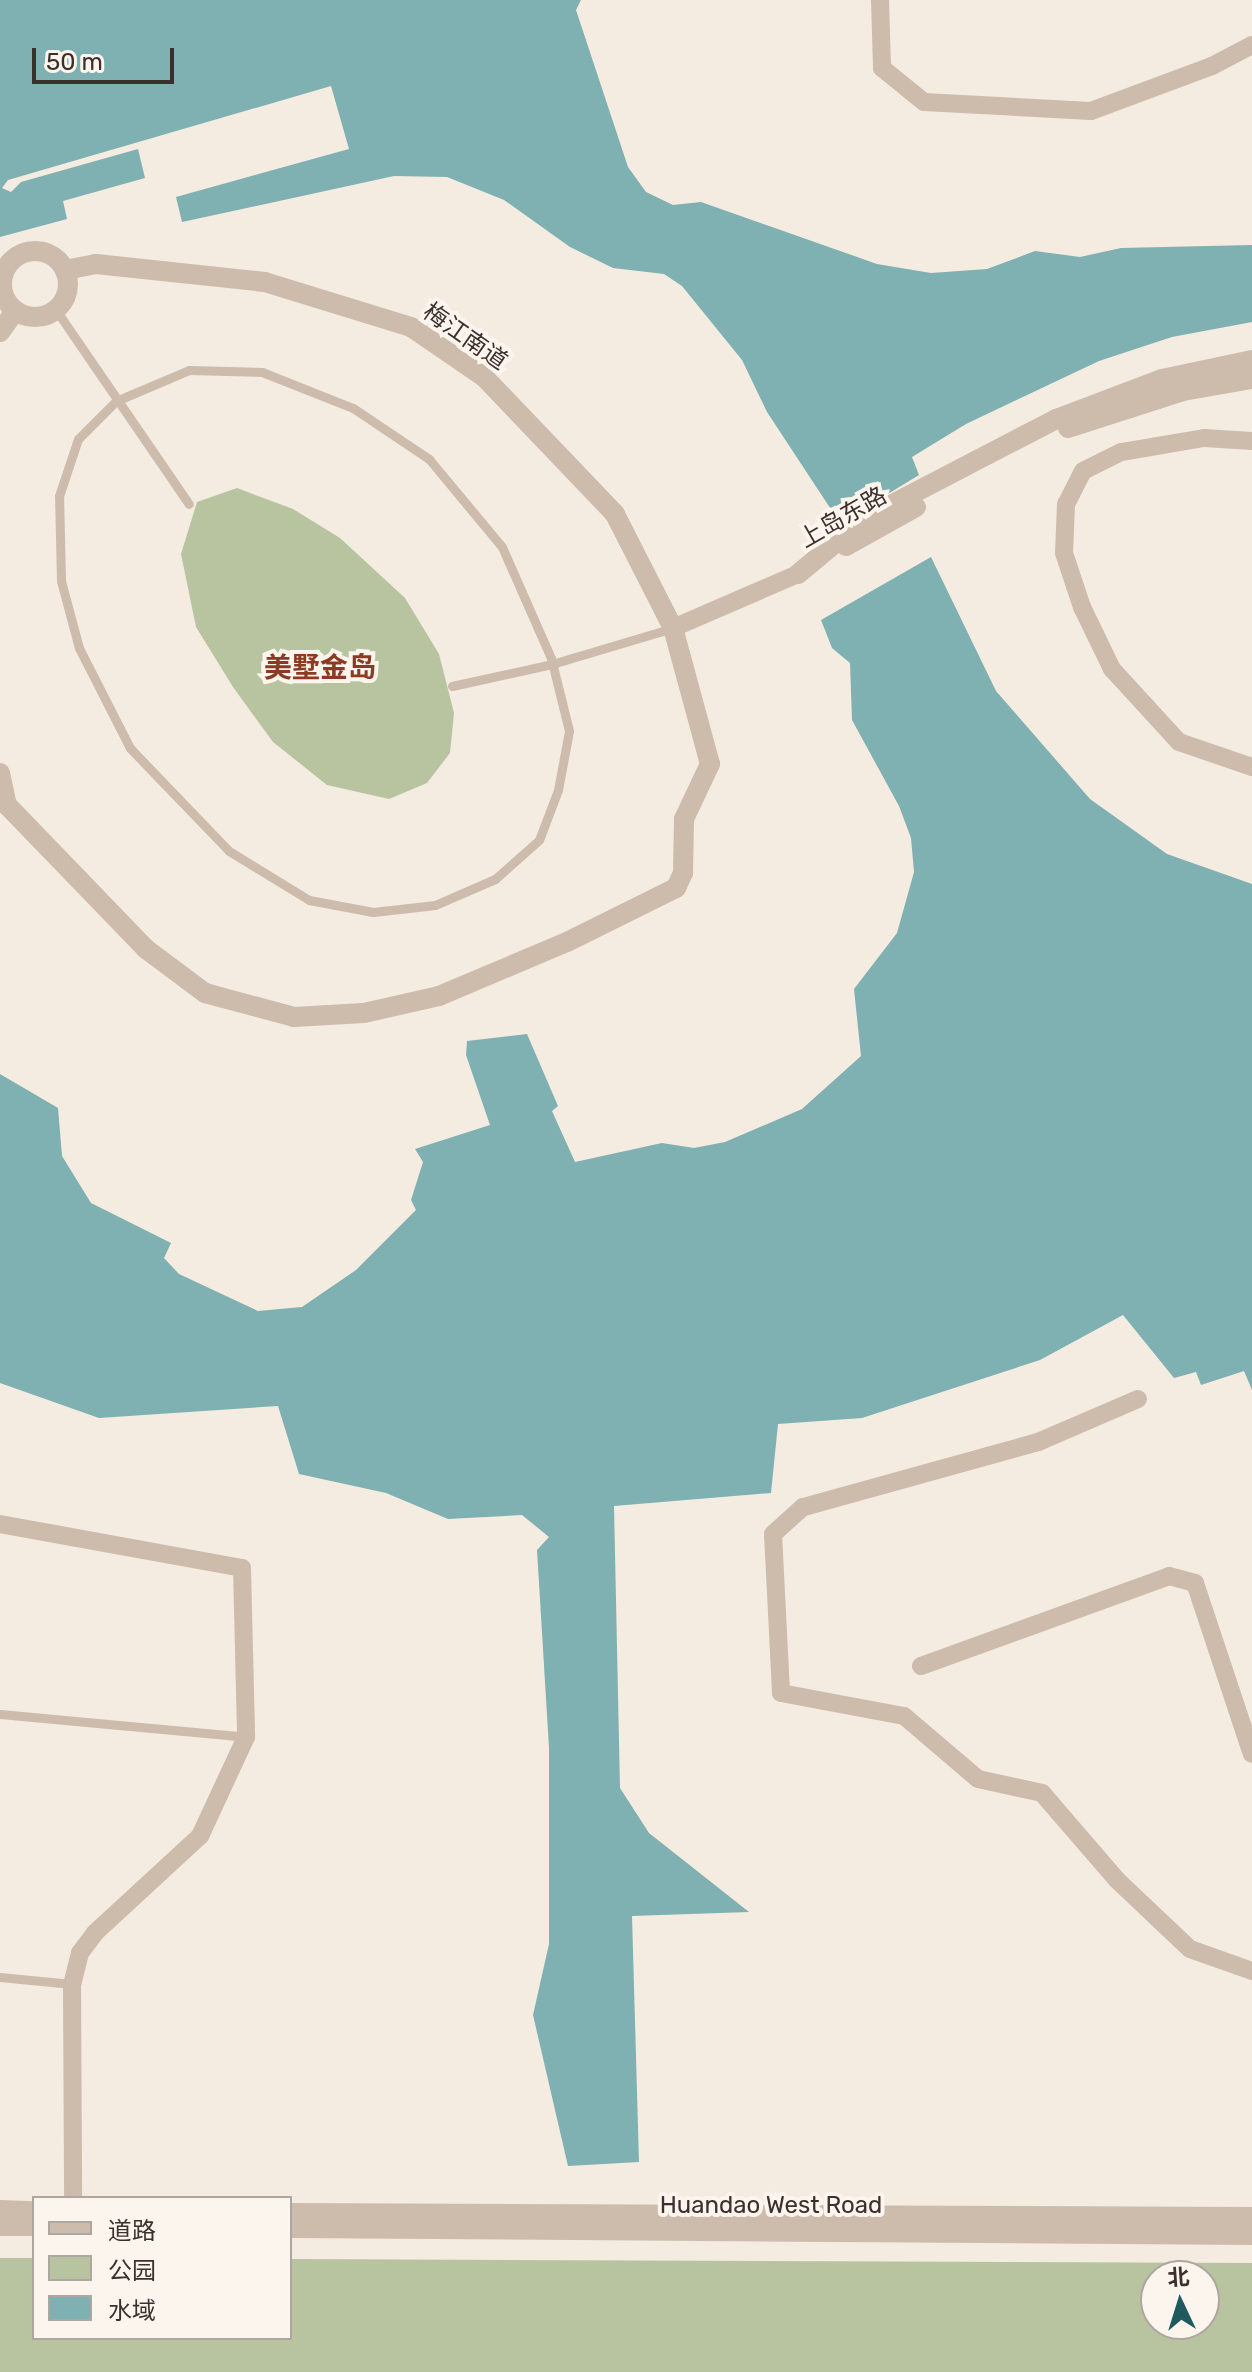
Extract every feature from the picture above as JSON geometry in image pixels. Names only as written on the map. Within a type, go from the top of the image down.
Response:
[{"type":"street","points":[[880,0],[882,68],[924,102],[1091,111],[1212,66],[1252,45]]},
{"type":"street","points":[[28,251],[50,254],[65,270],[67,291],[56,310],[36,318],[15,311],[0,282],[9,262],[28,251]]},
{"type":"street","name":"梅江南道","points":[[0,773],[7,805],[146,949],[205,993],[294,1017],[364,1013],[439,996],[567,942],[676,888],[683,873],[684,819],[710,764],[673,628],[615,514],[484,377],[411,327],[265,282],[96,264],[65,270]]},
{"type":"street","points":[[0,332],[15,311]]},
{"type":"street","name":"上岛东路","points":[[798,574],[864,519],[1056,419],[1162,379],[1252,360]]},
{"type":"street","name":"上岛东路","points":[[798,574],[1051,435],[1116,409],[1252,379]]},
{"type":"street","points":[[1252,441],[1204,438],[1121,452],[1083,471],[1066,504],[1064,553],[1082,607],[1112,669],[1179,742],[1252,767]]},
{"type":"street","points":[[673,628],[798,574]]},
{"type":"street","points":[[1138,1399],[1038,1442],[803,1507],[773,1534],[781,1693],[904,1716],[978,1779],[1042,1793],[1117,1880],[1190,1949],[1252,1971]]},
{"type":"street","points":[[0,1524],[242,1568],[246,1737],[200,1836],[95,1933],[80,1953],[72,1984],[73,2196]]},
{"type":"street","points":[[921,1666],[1169,1576],[1195,1583],[1252,1754]]},
{"type":"street","points":[[0,2210],[32,2211]]},
{"type":"street","name":"Huandao West Road","points":[[292,2213],[1252,2217]]},
{"type":"street","points":[[0,2226],[32,2226]]},
{"type":"street","name":"Huandao West Road","points":[[292,2228],[1252,2235]]},
{"type":"lane","points":[[56,310],[189,504]]},
{"type":"lane","points":[[189,370],[262,372],[353,408],[429,459],[502,547],[552,664],[569,731],[558,790],[539,840],[495,879],[435,905],[373,912],[309,900],[229,851],[130,748],[79,648],[61,581],[59,496],[78,439],[116,401],[189,370]]},
{"type":"lane","points":[[452,686],[552,664],[673,628]]},
{"type":"lane","points":[[0,1714],[246,1737]]},
{"type":"lane","points":[[0,1977],[72,1984]]},
{"type":"green space","points":[[237,488],[293,509],[340,538],[405,598],[439,654],[454,713],[450,753],[427,783],[389,799],[327,785],[273,742],[233,687],[196,627],[181,554],[197,502]]},
{"type":"green space","points":[[0,2258],[32,2258],[32,2340],[292,2340],[292,2259],[1140,2263],[1140,2340],[1220,2340],[1220,2263],[1252,2263],[1252,2372],[0,2372]]},
{"type":"water","points":[[0,0],[581,0],[576,10],[628,167],[646,192],[673,205],[701,202],[877,264],[931,273],[987,269],[1035,251],[1080,257],[1121,248],[1252,245],[1252,322],[1172,337],[1099,361],[966,424],[912,457],[919,475],[840,523],[767,412],[742,360],[682,286],[664,274],[613,268],[570,247],[504,200],[447,177],[394,176],[182,222],[176,197],[349,149],[331,86],[8,180],[2,188],[11,192],[21,182],[138,149],[145,178],[63,201],[67,219],[0,237]]},
{"type":"water","points":[[931,557],[996,691],[1090,799],[1167,854],[1252,884],[1252,1390],[1244,1371],[1201,1385],[1196,1372],[1174,1378],[1123,1315],[1040,1360],[862,1418],[778,1424],[771,1493],[614,1506],[620,1788],[649,1833],[749,1912],[632,1916],[639,2162],[568,2166],[533,2015],[549,1944],[549,1748],[537,1550],[549,1537],[522,1515],[448,1519],[386,1493],[299,1474],[278,1406],[99,1418],[0,1383],[0,1074],[58,1108],[62,1156],[91,1203],[171,1243],[164,1258],[179,1274],[258,1311],[302,1307],[356,1270],[416,1210],[411,1200],[423,1162],[415,1149],[490,1125],[466,1055],[467,1041],[527,1034],[558,1106],[552,1111],[575,1162],[662,1143],[694,1148],[725,1142],[802,1109],[861,1056],[854,989],[897,933],[914,872],[911,838],[899,806],[852,720],[850,663],[832,648],[821,620]]},
{"type":"district","name":"美墅金岛","points":[[320,668]]}]
